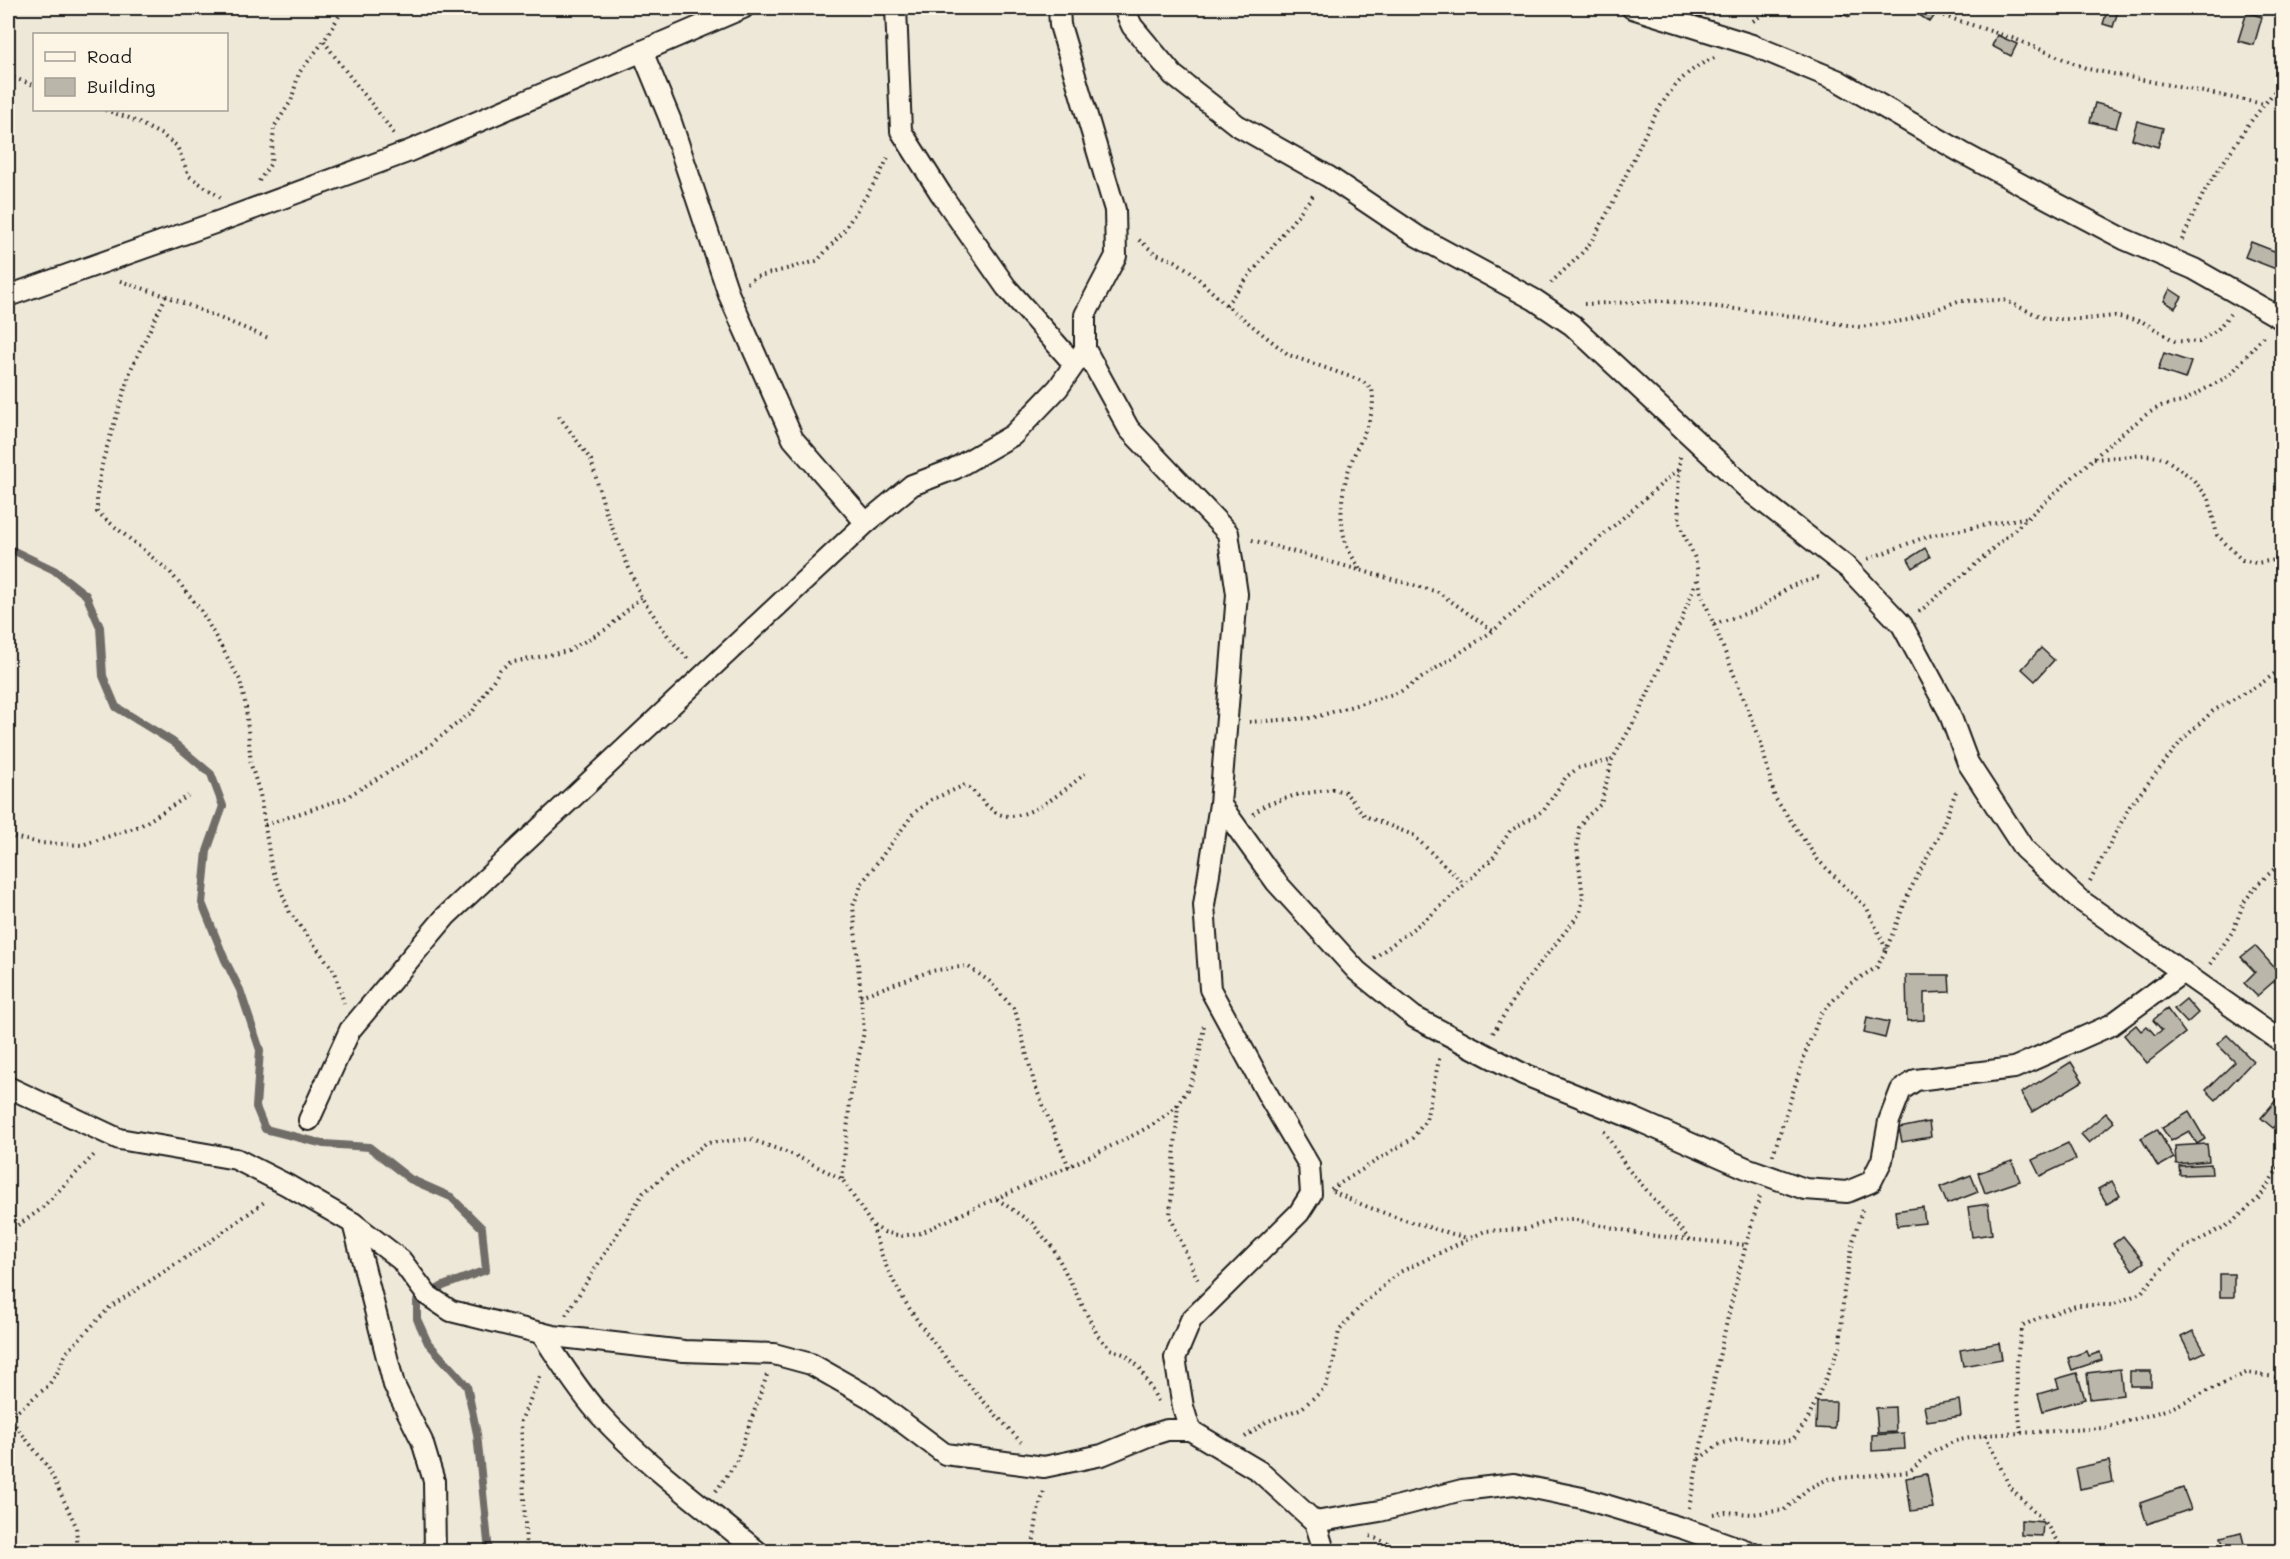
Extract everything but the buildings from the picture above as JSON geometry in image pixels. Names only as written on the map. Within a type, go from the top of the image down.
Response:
[{"type":"street","points":[[8,296],[407,152],[743,8]]},
{"type":"street","points":[[896,8],[901,131],[941,194],[1006,287],[1079,357],[1129,429],[1228,533],[1237,594],[1221,804],[1204,905],[1210,989],[1274,1106],[1310,1165],[1311,1194],[1299,1213],[1191,1320],[1174,1358],[1183,1407],[1190,1430]]},
{"type":"street","points":[[309,1120],[350,1030],[446,916],[866,523],[912,485],[954,469],[1013,435],[1058,388],[1079,357],[1085,315],[1116,256],[1115,210],[1060,25],[1059,8]]},
{"type":"street","points":[[1124,8],[1132,26],[1173,75],[1237,125],[1329,177],[1417,236],[1539,303],[1572,325],[1752,493],[1848,568],[1902,625],[1950,712],[1968,763],[2024,849],[2080,900],[2283,1042]]},
{"type":"street","points":[[1632,8],[1752,45],[1837,80],[1961,152],[2052,201],[2124,239],[2173,260],[2244,296],[2282,318]]},
{"type":"street","points":[[642,51],[670,119],[729,295],[793,439],[866,523]]},
{"type":"street","points":[[1221,804],[1276,882],[1357,971],[1414,1017],[1523,1074],[1767,1176],[1805,1189],[1847,1192],[1871,1182],[1882,1160],[1889,1121],[1901,1090],[1916,1080],[2014,1068],[2111,1025],[2190,977]]},
{"type":"street","points":[[8,1087],[119,1139],[236,1159],[353,1223],[401,1260],[427,1295],[452,1311],[548,1339],[684,1351],[774,1354],[811,1364],[868,1396],[945,1454],[1044,1467],[1102,1455],[1167,1430],[1190,1430],[1259,1471],[1315,1522],[1322,1544],[1321,1551]]},
{"type":"street","points":[[353,1223],[394,1385],[422,1441],[434,1481],[435,1551]]},
{"type":"street","points":[[548,1339],[599,1414],[663,1475],[705,1506],[758,1551]]},
{"type":"street","points":[[1315,1522],[1380,1511],[1462,1490],[1514,1484],[1686,1523],[1750,1551]]},
{"type":"path","points":[[255,184],[264,177],[272,163],[274,127],[291,100],[299,73],[324,41],[339,16],[341,8]]},
{"type":"path","points":[[1902,8],[1941,15],[2015,39],[2088,69],[2264,104]]},
{"type":"path","points":[[324,41],[407,152]]},
{"type":"path","points":[[1539,303],[1590,242],[1623,182],[1648,128],[1675,86],[1705,62],[1752,45]]},
{"type":"path","points":[[8,76],[33,85]]},
{"type":"path","points":[[2173,260],[2204,192],[2248,125],[2283,82]]},
{"type":"path","points":[[108,111],[137,122],[177,146],[189,176],[229,205]]},
{"type":"path","points":[[729,295],[756,277],[817,261],[843,232],[880,174],[901,131]]},
{"type":"path","points":[[1226,305],[1329,177]]},
{"type":"path","points":[[1115,210],[1139,240],[1156,254],[1190,271],[1226,305],[1289,355],[1362,381],[1372,389],[1375,402],[1372,415],[1344,484],[1342,517],[1347,547],[1361,571]]},
{"type":"path","points":[[82,269],[166,296],[272,339]]},
{"type":"path","points":[[166,296],[131,369],[103,460],[97,492],[97,512],[170,572],[200,609],[240,680],[246,707],[251,765],[260,794],[271,865],[290,913],[335,972],[350,1030]]},
{"type":"path","points":[[1539,303],[1664,302],[1771,313],[1860,327],[1908,320],[1958,301],[2004,300],[2046,319],[2086,320],[2115,316],[2143,322],[2160,330],[2175,341],[2199,342],[2218,329],[2244,296]]},
{"type":"path","points":[[1902,625],[1983,558],[2092,459],[2147,414],[2162,406],[2182,402],[2230,375],[2256,343],[2282,318]]},
{"type":"path","points":[[559,416],[591,460],[606,513],[641,597],[670,639],[702,676]]},
{"type":"path","points":[[1481,1052],[1522,986],[1580,913],[1583,898],[1577,847],[1579,828],[1586,817],[1601,804],[1612,760],[1640,711],[1683,617],[1697,578],[1697,565],[1692,548],[1681,525],[1678,490],[1682,429]]},
{"type":"path","points":[[2092,459],[2145,455],[2164,458],[2193,478],[2209,500],[2217,535],[2242,560],[2256,563],[2283,559]]},
{"type":"path","points":[[1227,723],[1312,717],[1400,692],[1493,631],[1680,468]]},
{"type":"path","points":[[1714,624],[1757,610],[1791,586],[1848,568],[1928,536],[2029,517]]},
{"type":"path","points":[[1228,533],[1438,592],[1493,631]]},
{"type":"path","points":[[1697,578],[1760,739],[1775,798],[1818,860],[1867,908],[1886,950]]},
{"type":"path","points":[[265,825],[345,798],[420,753],[473,711],[500,670],[509,663],[568,651],[608,628],[641,597]]},
{"type":"path","points":[[2080,900],[2130,806],[2183,739],[2213,711],[2283,668]]},
{"type":"path","points":[[1357,971],[1430,916],[1493,858],[1510,831],[1544,810],[1566,777],[1578,768],[1612,760]]},
{"type":"path","points":[[1968,763],[1939,835],[1910,890],[1877,967],[1848,985],[1821,1013],[1806,1051],[1745,1245],[1686,1523],[1726,1512],[1752,1514],[1784,1510],[1809,1488],[1828,1479],[1909,1472],[1931,1453],[1955,1441],[1985,1435],[2105,1428],[2169,1408],[2246,1373],[2283,1378]]},
{"type":"path","points":[[842,1179],[851,1092],[864,1032],[853,906],[862,883],[915,813],[931,800],[965,785],[971,788],[984,805],[1000,815],[1021,815],[1052,799],[1085,774]]},
{"type":"path","points":[[1236,827],[1265,805],[1296,795],[1332,789],[1345,792],[1365,816],[1413,835],[1464,884]]},
{"type":"path","points":[[8,836],[40,843],[82,845],[140,826],[188,796]]},
{"type":"path","points":[[2190,977],[2233,931],[2244,902],[2258,884],[2283,862]]},
{"type":"path","points":[[860,996],[931,971],[967,966],[988,981],[1015,1010],[1035,1086],[1069,1167]]},
{"type":"path","points":[[872,1225],[884,1232],[901,1236],[921,1233],[1069,1167],[1146,1129],[1178,1104],[1191,1082],[1198,1064],[1210,989]]},
{"type":"path","points":[[1331,1189],[1413,1138],[1426,1120],[1445,1032]]},
{"type":"path","points":[[1593,1102],[1606,1134],[1627,1168],[1690,1241]]},
{"type":"path","points":[[1178,1104],[1170,1216],[1207,1304]]},
{"type":"path","points":[[8,1232],[39,1210],[94,1155],[119,1139]]},
{"type":"path","points":[[526,1548],[521,1420],[548,1339],[643,1193],[706,1143],[750,1139],[794,1155],[842,1179],[872,1225],[878,1250],[900,1292],[926,1330],[963,1378],[1044,1467],[1045,1492],[1038,1510],[1032,1551]]},
{"type":"path","points":[[2021,1433],[2015,1387],[2018,1345],[2023,1326],[2038,1318],[2079,1305],[2112,1305],[2141,1293],[2182,1249],[2229,1224],[2260,1197],[2283,1162]]},
{"type":"path","points":[[1310,1178],[1358,1204],[1468,1239]]},
{"type":"path","points":[[1698,1460],[1718,1444],[1739,1438],[1782,1442],[1793,1438],[1806,1421],[1840,1346],[1844,1289],[1853,1242],[1871,1182]]},
{"type":"path","points":[[78,1551],[76,1526],[48,1467],[8,1417],[48,1386],[66,1353],[110,1307],[208,1243],[287,1185]]},
{"type":"path","points":[[997,1198],[1032,1223],[1053,1248],[1098,1336],[1110,1349],[1126,1355],[1139,1367],[1161,1406],[1167,1430]]},
{"type":"path","points":[[1224,1450],[1266,1422],[1302,1408],[1325,1388],[1333,1364],[1339,1331],[1358,1309],[1398,1273],[1485,1231],[1525,1229],[1553,1220],[1572,1219],[1646,1236],[1745,1245]]},
{"type":"path","points":[[705,1506],[736,1462],[774,1354]]},
{"type":"path","points":[[1985,1435],[2010,1487],[2045,1522],[2064,1551]]},
{"type":"waterway","points":[[8,548],[54,570],[86,595],[100,627],[103,676],[116,707],[173,742],[211,774],[223,806],[207,851],[202,903],[240,990],[260,1050],[256,1107],[265,1129],[324,1144],[369,1147],[410,1179],[451,1197],[482,1228],[486,1270],[443,1286],[417,1301],[417,1319],[428,1343],[467,1386],[477,1434],[489,1552]]}]
